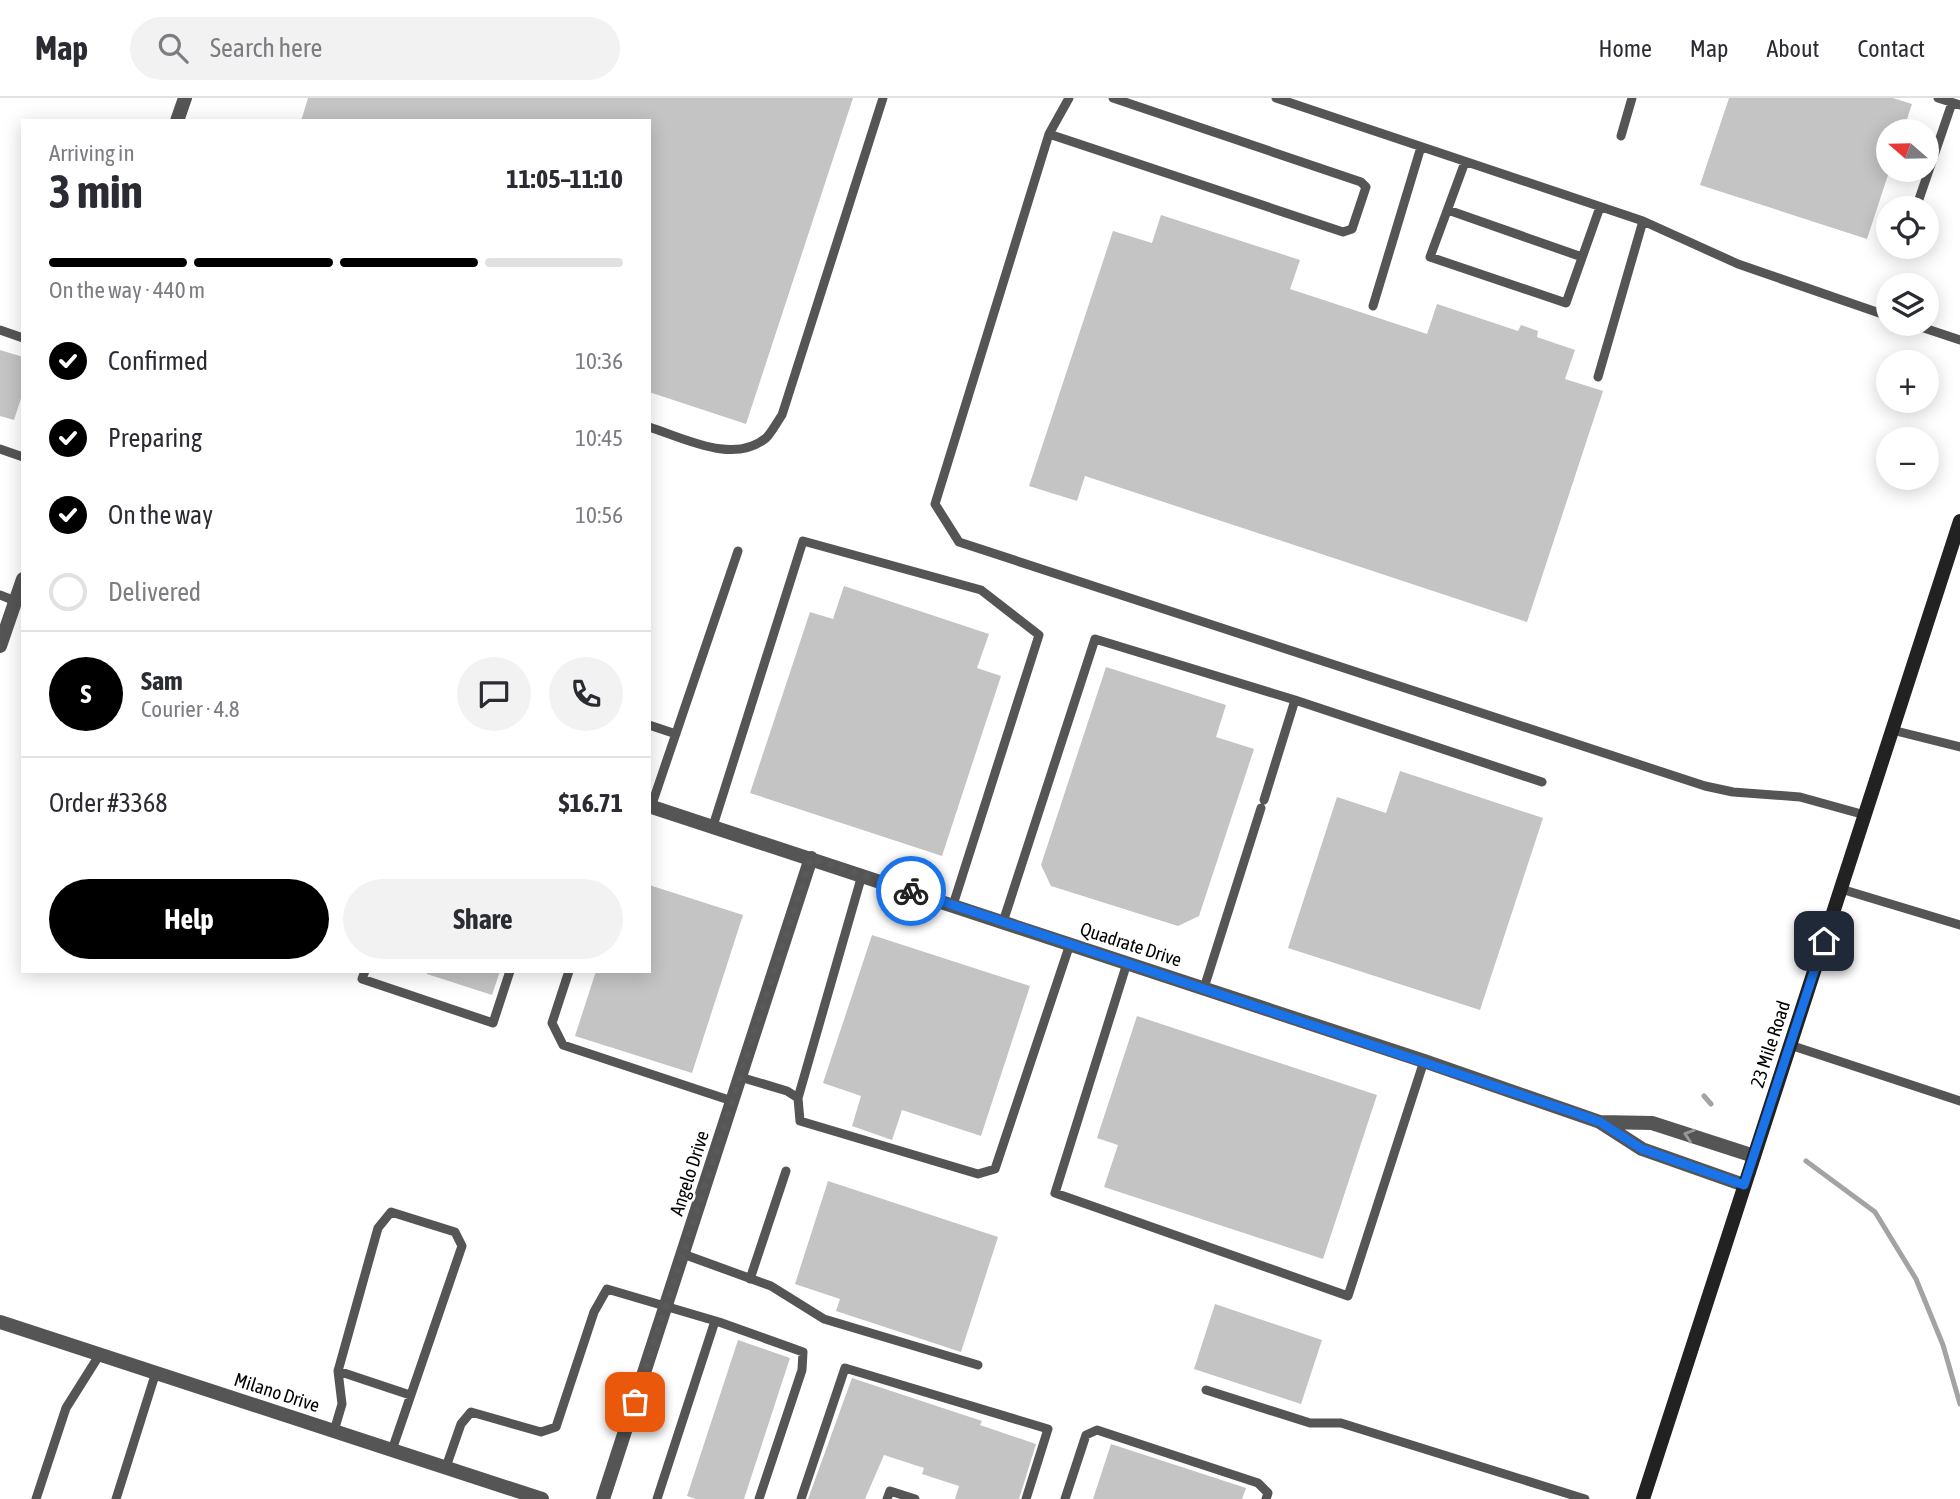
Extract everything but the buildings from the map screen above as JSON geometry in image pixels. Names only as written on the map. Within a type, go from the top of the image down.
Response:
[{"type":"main road","name":"23 Mile Road","points":[[1643,1499],[1960,521]]},
{"type":"street","points":[[178,119],[185,98]]},
{"type":"street","points":[[0,646],[19,602]]},
{"type":"street","name":"Quadrate Drive","points":[[651,806],[1424,1061],[1600,1122],[1642,1149],[1744,1185]]},
{"type":"street","name":"Angelo Drive","points":[[603,1499],[811,858]]},
{"type":"street","name":"Quadrate Drive","points":[[1600,1122],[1652,1123],[1754,1156]]},
{"type":"street","name":"Milano Drive","points":[[0,1322],[542,1499]]},
{"type":"lane","points":[[651,428],[710,447],[740,451],[766,438],[782,415],[883,98]]},
{"type":"lane","points":[[1069,98],[1049,134],[935,504],[960,542],[1705,786],[1733,792],[1800,797],[1865,815]]},
{"type":"lane","points":[[1049,134],[1343,232],[1352,229],[1366,187],[1361,182],[1113,98]]},
{"type":"lane","points":[[1276,98],[1643,221],[1738,264],[1876,312]]},
{"type":"lane","points":[[1621,136],[1632,98]]},
{"type":"lane","points":[[1921,196],[1956,104],[1938,98]]},
{"type":"lane","points":[[1373,306],[1421,147]]},
{"type":"lane","points":[[1465,162],[1430,257],[1566,303],[1600,207]]},
{"type":"lane","points":[[1448,210],[1583,257]]},
{"type":"lane","points":[[1598,377],[1643,221]]},
{"type":"lane","points":[[0,330],[21,337]]},
{"type":"lane","points":[[1939,333],[1960,340]]},
{"type":"lane","points":[[0,449],[21,456]]},
{"type":"lane","points":[[713,826],[803,541],[981,590],[1040,635],[953,905]]},
{"type":"lane","points":[[651,803],[738,551]]},
{"type":"lane","points":[[0,595],[19,602]]},
{"type":"lane","points":[[1003,922],[1095,639],[1296,700],[1542,782]]},
{"type":"lane","points":[[1204,988],[1296,700]]},
{"type":"lane","points":[[651,726],[676,734]]},
{"type":"lane","points":[[1892,730],[1960,747]]},
{"type":"lane","points":[[862,875],[798,1098],[800,1121],[978,1174],[995,1169],[1070,944]]},
{"type":"lane","points":[[1841,889],[1960,925]]},
{"type":"lane","points":[[1127,963],[1055,1193],[1348,1296],[1424,1061]]},
{"type":"lane","points":[[364,973],[362,979],[493,1023],[509,973]]},
{"type":"lane","points":[[568,973],[552,1023],[563,1045],[732,1101]]},
{"type":"lane","points":[[1790,1045],[1960,1101]]},
{"type":"lane","points":[[740,1077],[787,1091],[798,1098]]},
{"type":"lane","points":[[750,1279],[786,1171]]},
{"type":"lane","points":[[334,1431],[342,1404],[338,1371],[377,1228],[391,1212],[455,1232],[462,1246],[456,1272],[392,1450]]},
{"type":"lane","points":[[682,1254],[771,1286],[824,1319],[978,1365]]},
{"type":"lane","points":[[446,1467],[461,1424],[471,1412],[541,1432],[556,1427],[594,1312],[607,1289],[715,1321],[803,1352],[802,1370],[759,1499]]},
{"type":"lane","points":[[657,1499],[715,1321]]},
{"type":"lane","points":[[36,1499],[66,1408],[100,1354]]},
{"type":"lane","points":[[801,1499],[845,1368],[1048,1429],[1026,1499]]},
{"type":"lane","points":[[338,1371],[411,1395]]},
{"type":"lane","points":[[116,1499],[156,1372]]},
{"type":"lane","points":[[1206,1390],[1310,1423],[1341,1423],[1585,1499]]},
{"type":"lane","points":[[1065,1499],[1086,1435],[1097,1430],[1258,1483],[1268,1493],[1266,1499]]},
{"type":"lane","points":[[887,1499],[890,1491],[915,1499]]},
{"type":"waterway","points":[[1704,1096],[1711,1104]]},
{"type":"waterway","points":[[1806,1161],[1875,1212],[1916,1279],[1943,1345],[1960,1404]]},
{"type":"way so far","points":[[635,1402],[811,858],[911,891]]},
{"type":"route","points":[[911,891],[1575,1113],[1600,1122],[1642,1149],[1744,1185],[1824,941]]}]
